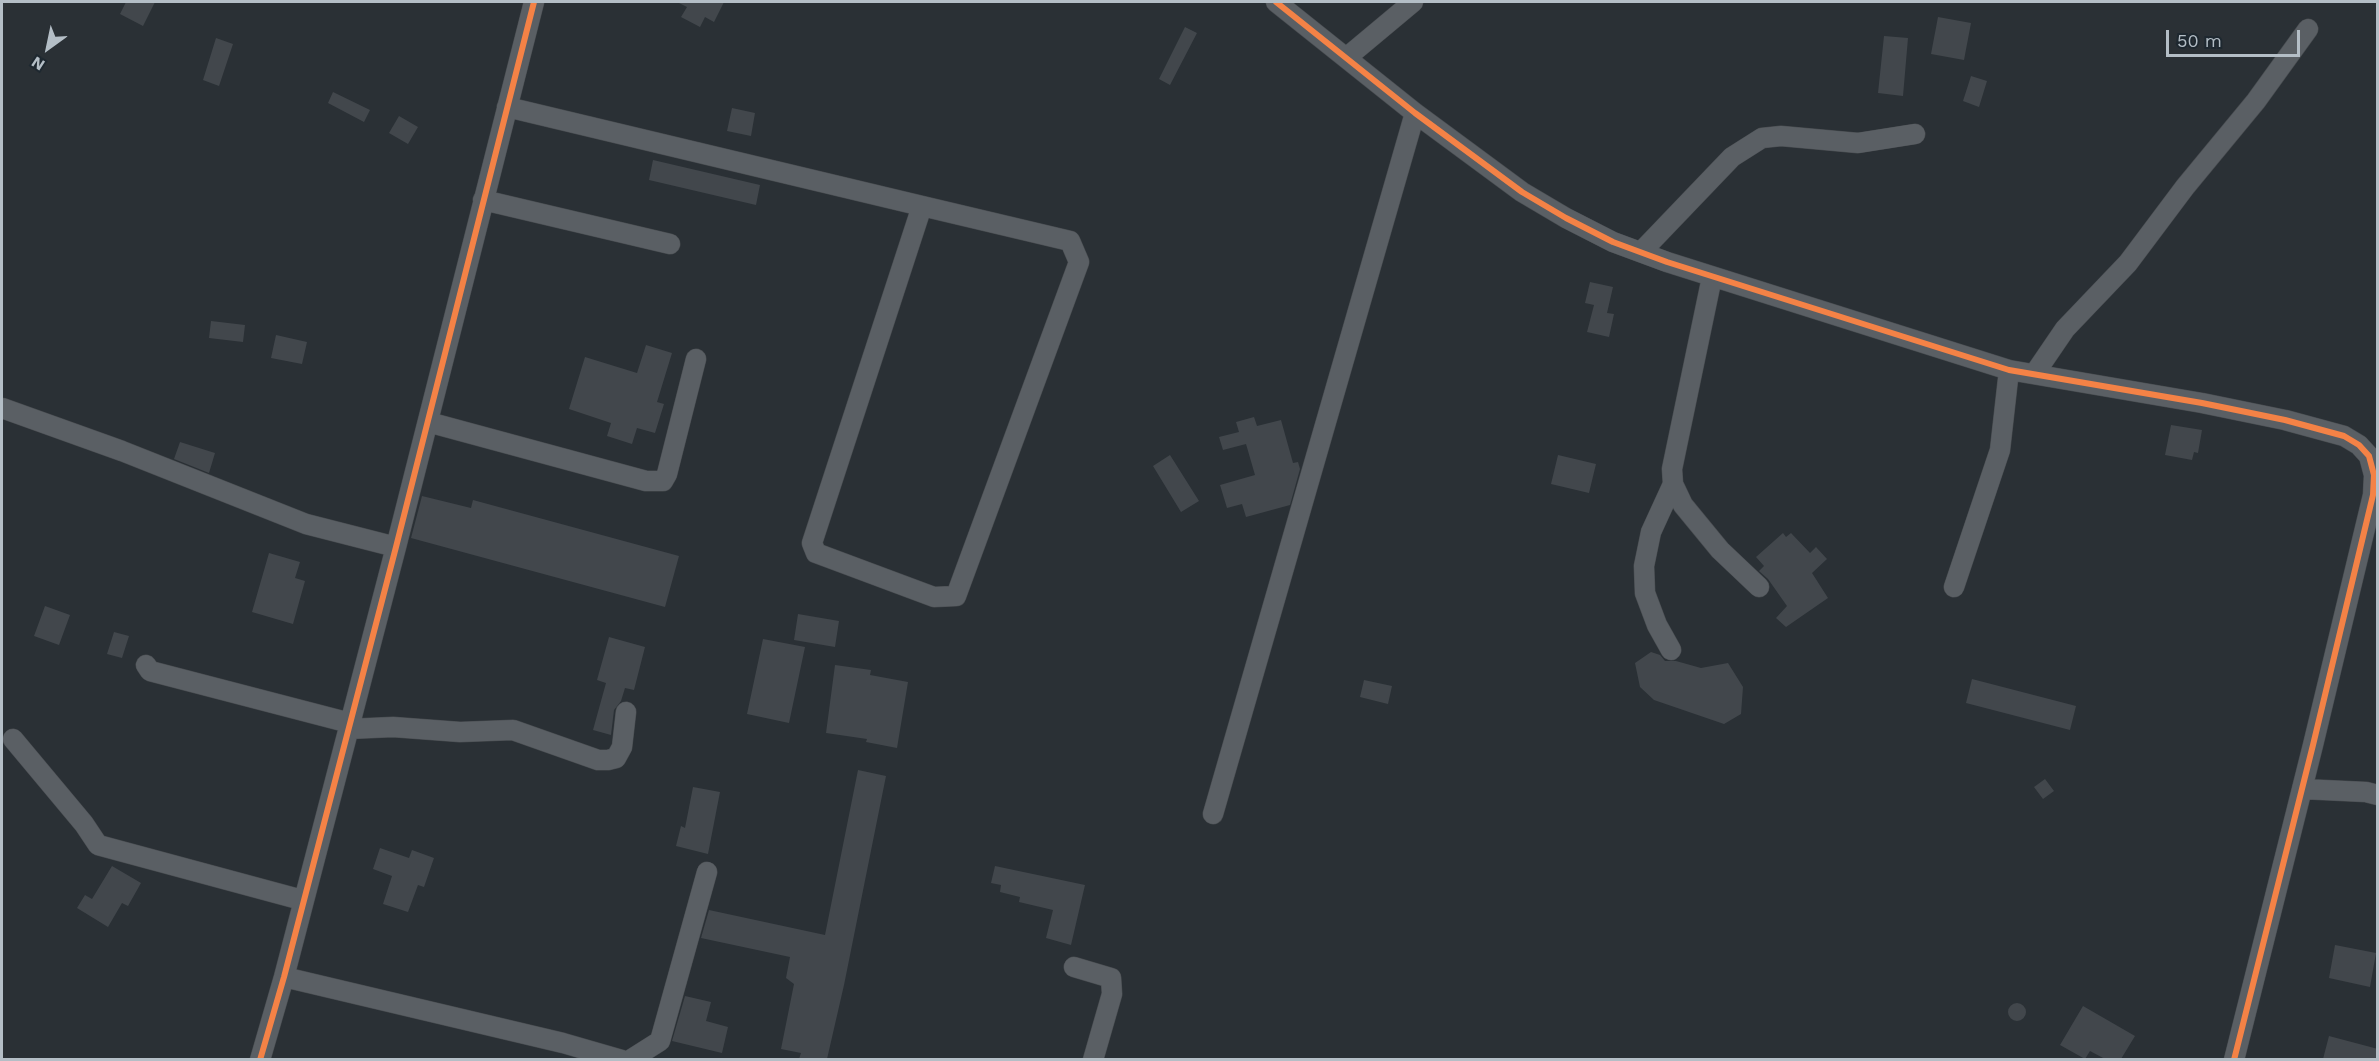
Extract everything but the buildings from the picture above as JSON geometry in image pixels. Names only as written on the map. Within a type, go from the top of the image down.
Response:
[{"type":"street","points":[[260,1059],[284,977],[302,900],[396,547],[534,2]]},
{"type":"street","points":[[1276,2],[1415,113],[1522,192],[1613,242],[1712,277],[2009,370],[2285,420],[2344,436],[2373,455],[2373,495],[2234,1059]]},
{"type":"street","points":[[1346,58],[1413,2]]},
{"type":"street","points":[[2035,373],[2065,329],[2128,263],[2185,186],[2256,101],[2308,29]]},
{"type":"street","points":[[507,107],[1070,241],[1079,262],[956,596],[934,597],[923,593],[816,553],[812,543],[922,206]]},
{"type":"street","points":[[1213,814],[1415,113]]},
{"type":"street","points":[[1641,252],[1732,157],[1762,138],[1782,136],[1858,143],[1915,134]]},
{"type":"street","points":[[483,200],[670,244]]},
{"type":"street","points":[[1712,277],[1672,469],[1673,484],[1683,505],[1720,550],[1760,587]]},
{"type":"street","points":[[428,422],[646,481],[663,481],[668,474],[696,359]]},
{"type":"street","points":[[1954,587],[2000,450],[2009,370]]},
{"type":"street","points":[[2,408],[122,451],[306,524],[396,547]]},
{"type":"street","points":[[1671,650],[1657,625],[1645,593],[1644,566],[1651,532],[1673,484]]},
{"type":"street","points":[[146,665],[150,671],[349,726],[460,732],[513,730],[598,760],[616,758],[622,747],[626,712]]},
{"type":"street","points":[[13,739],[84,824],[98,845],[302,900]]},
{"type":"street","points":[[2302,789],[2366,792],[2378,795]]},
{"type":"street","points":[[630,1059],[660,1041],[707,872]]},
{"type":"street","points":[[1074,967],[1111,978],[1112,994],[1093,1059]]},
{"type":"street","points":[[284,977],[622,1059]]},
{"type":"cycle path","points":[[260,1060],[284,977],[396,547],[534,2]]},
{"type":"cycle path","points":[[1276,2],[1415,113],[1522,192],[1613,242],[1667,262],[2009,370],[2202,403],[2285,420],[2344,436],[2359,445],[2369,456],[2374,475],[2373,495],[2234,1060]]}]
